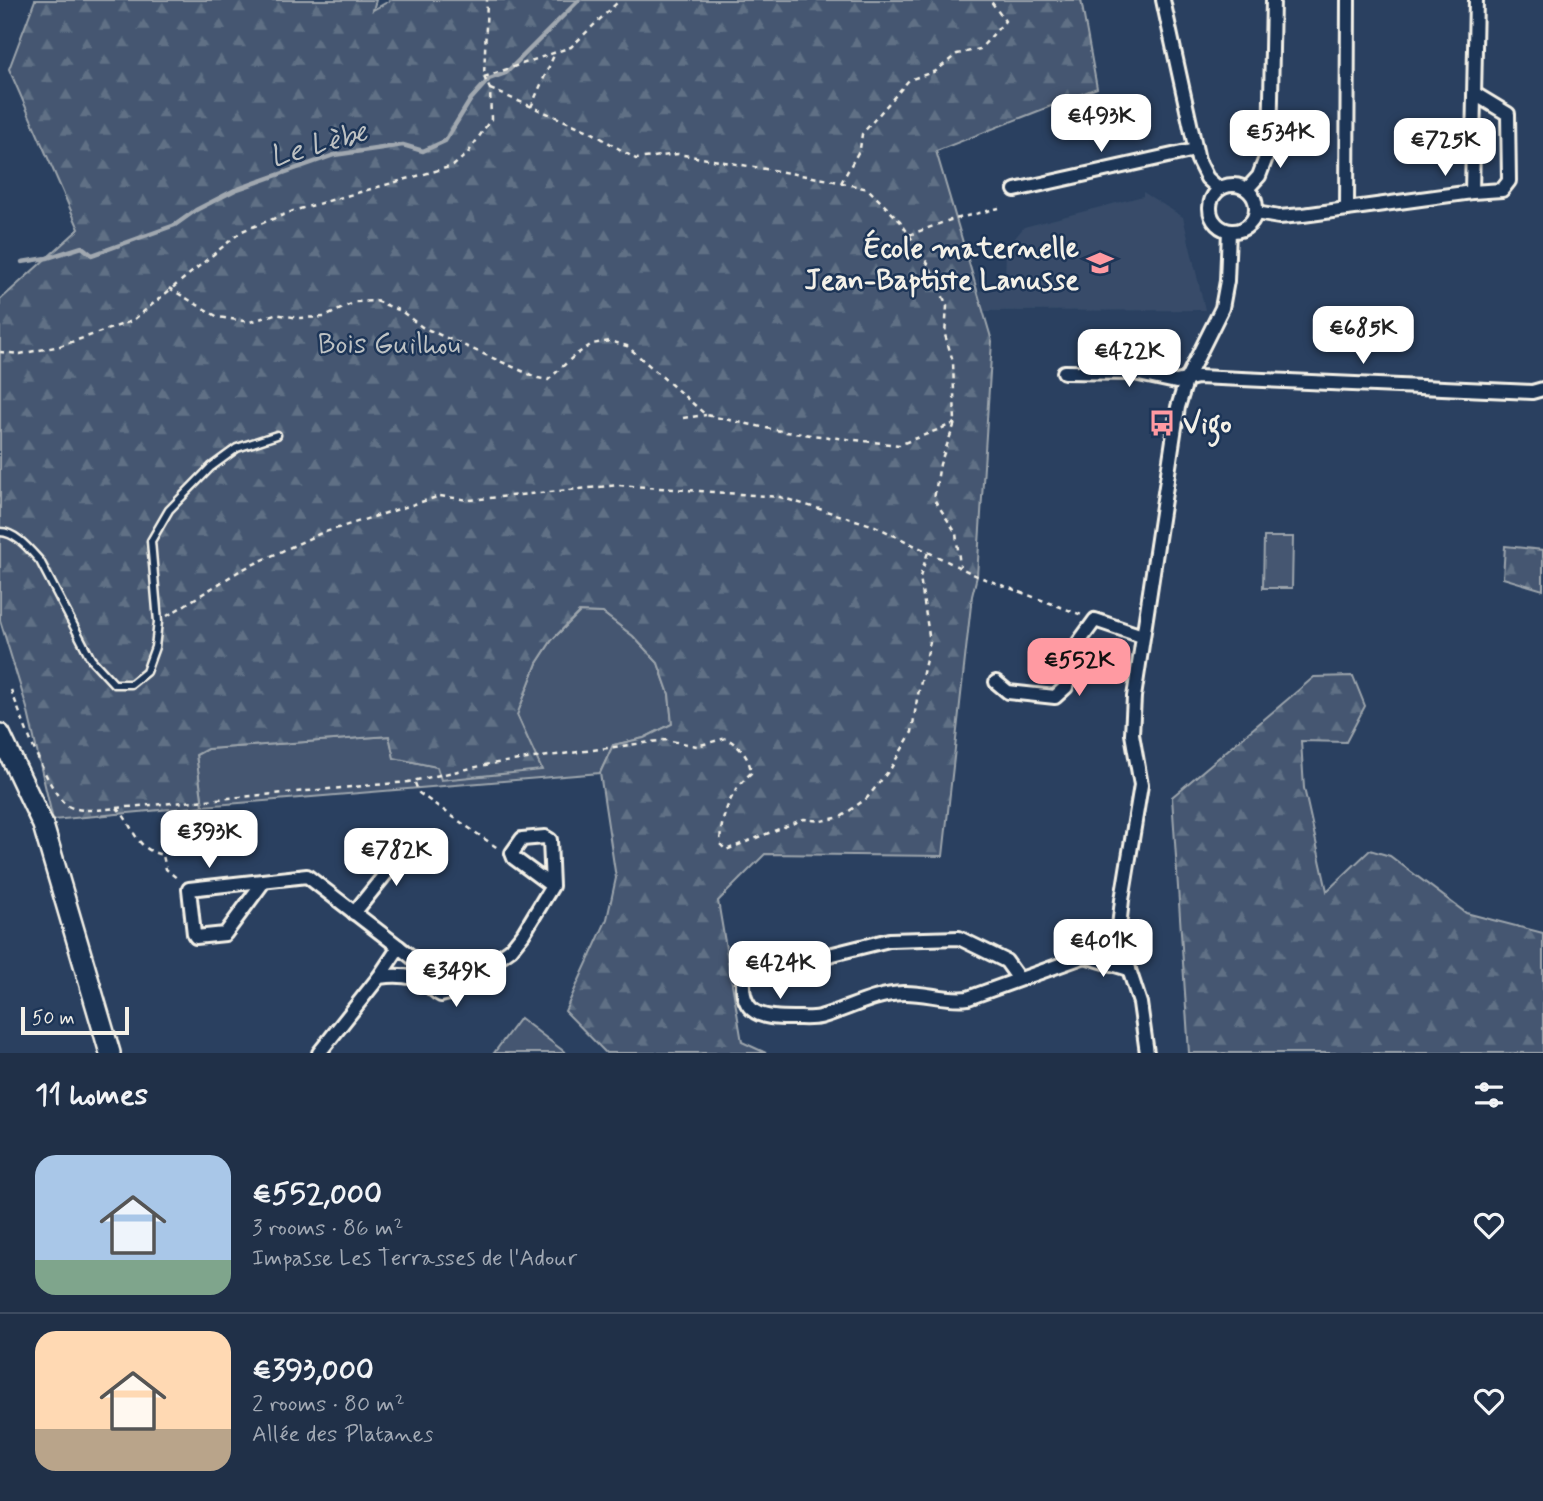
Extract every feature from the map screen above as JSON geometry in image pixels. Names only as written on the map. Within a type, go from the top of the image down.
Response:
[{"type":"street","points":[[1163,0],[1195,150],[1207,178],[1219,188]]},
{"type":"street","points":[[1247,188],[1258,176],[1270,147],[1273,0]]},
{"type":"street","points":[[1347,209],[1348,0]]},
{"type":"street","points":[[1472,192],[1476,0]]},
{"type":"street","points":[[1256,214],[1279,217],[1502,190],[1509,181],[1508,114],[1475,93]]},
{"type":"street","points":[[1015,190],[1195,150]]},
{"type":"street","points":[[1231,184],[1247,188],[1254,197],[1256,214],[1247,227],[1229,231],[1215,223],[1211,216],[1210,202],[1219,188],[1231,184]]},
{"type":"street","points":[[1147,1053],[1140,1003],[1118,936],[1142,785],[1135,752],[1132,716],[1174,429],[1187,378],[1222,308],[1227,281],[1229,231]]},
{"type":"street","points":[[1064,372],[1135,373],[1176,382],[1187,378],[1392,384],[1532,392],[1543,389]]},
{"type":"street","points":[[996,682],[1009,692],[1055,697],[1066,687],[1079,642],[1095,620],[1142,636]]},
{"type":"street","points":[[0,734],[43,825],[110,1053]]},
{"type":"street","points":[[379,977],[405,977],[425,983],[441,995],[449,993],[510,949],[523,934],[552,886],[550,841],[545,836],[522,839],[512,853],[514,858],[552,886]]},
{"type":"street","points":[[354,913],[412,841]]},
{"type":"street","points":[[264,881],[225,934],[196,937],[189,889],[307,876],[420,965],[426,975],[425,983]]},
{"type":"street","points":[[1018,979],[1006,961],[959,938],[889,940],[825,956],[757,958],[743,977],[743,994],[750,1006],[764,1018],[817,1018],[881,996],[906,993],[951,1000],[968,998],[1085,956],[1118,936]]},
{"type":"street","points":[[319,1053],[379,977],[399,947]]},
{"type":"street","points":[[1085,956],[1129,969]]},
{"type":"lane","points":[[0,532],[6,532],[29,548],[40,561],[91,659],[114,684],[131,684],[146,672],[155,647],[158,622],[151,541],[169,510],[211,467],[237,448],[277,435]]},
{"type":"path","points":[[0,352],[20,354],[60,346],[131,321],[242,231],[296,210],[453,166],[468,153],[491,119],[490,89],[484,77],[486,0]]},
{"type":"path","points":[[484,77],[571,47],[620,0]]},
{"type":"path","points":[[841,183],[860,149],[862,134],[909,80],[936,71],[957,54],[980,49],[997,32],[1005,21],[990,0]]},
{"type":"path","points":[[531,107],[555,53]]},
{"type":"path","points":[[490,89],[591,132],[636,159],[678,154],[868,189],[900,221],[930,267],[947,306],[945,335],[953,361],[955,423],[940,464],[934,499],[956,533],[960,568]]},
{"type":"path","points":[[909,235],[947,221],[999,208]]},
{"type":"path","points":[[169,288],[218,317],[250,322],[275,314],[299,318],[326,317],[355,302],[376,301],[401,312],[422,327],[548,380],[574,356],[592,344],[610,341],[627,346],[706,415]]},
{"type":"path","points":[[683,418],[706,415],[785,432],[899,446],[955,423]]},
{"type":"path","points":[[158,622],[241,570],[319,534],[440,496],[469,500],[619,485],[780,497],[875,526],[977,576],[1095,620]]},
{"type":"path","points":[[10,690],[54,792],[69,807],[93,810],[414,781],[490,764],[666,740],[697,746],[726,738],[735,744],[750,762],[751,773],[737,786],[723,819],[720,844],[726,850],[804,819],[821,821],[841,817],[867,798],[891,768],[912,732],[930,642],[920,577],[928,552]]},
{"type":"path","points":[[414,781],[419,793],[502,851],[512,853]]},
{"type":"path","points":[[117,808],[129,828],[150,853],[163,855],[166,869],[189,889]]},
{"type":"shaded area","name":"École maternelle Jean-Baptiste Lanusse","points":[[1143,192],[1183,217],[1205,310],[984,311],[978,292],[1005,281],[1006,249],[1024,227],[1143,196]]},
{"type":"green space","name":"Bois Guilhou","points":[[35,0],[376,0],[373,10],[391,0],[1081,0],[1097,88],[936,151],[992,341],[977,576],[972,596],[943,856],[765,854],[718,901],[742,1042],[766,1053],[606,1053],[565,1011],[607,919],[616,878],[600,773],[613,745],[644,738],[672,724],[669,694],[658,663],[633,636],[603,613],[579,612],[552,640],[537,663],[517,715],[542,770],[441,780],[437,767],[394,758],[389,736],[207,749],[196,755],[203,806],[53,820],[27,708],[0,620],[0,300],[79,229],[9,69]]},
{"type":"green space","points":[[1264,537],[1293,537],[1292,588],[1263,588]]},
{"type":"green space","points":[[1505,546],[1543,550],[1543,590],[1503,578]]},
{"type":"green space","points":[[580,612],[603,613],[633,636],[658,663],[669,694],[672,724],[644,738],[613,745],[600,773],[203,806],[196,755],[207,749],[390,736],[394,758],[437,767],[541,770],[517,715],[537,663],[552,640]]},
{"type":"green space","points":[[1353,676],[1365,706],[1346,742],[1301,741],[1304,788],[1327,891],[1370,850],[1390,856],[1466,913],[1543,933],[1543,1053],[1189,1053],[1172,797],[1314,677]]},
{"type":"green space","points":[[520,1018],[566,1053],[494,1053]]},
{"type":"waterway","name":"Le Lèbe","points":[[22,262],[47,258],[82,247],[92,255],[175,225],[196,210],[235,190],[334,155],[403,145],[423,151],[445,141],[471,99],[489,79],[506,73],[579,0]]},
{"type":"place","name":"École maternelle Jean-Baptiste Lanusse","points":[[1100,263]]},
{"type":"place","name":"Vigo","points":[[1162,423]]}]
